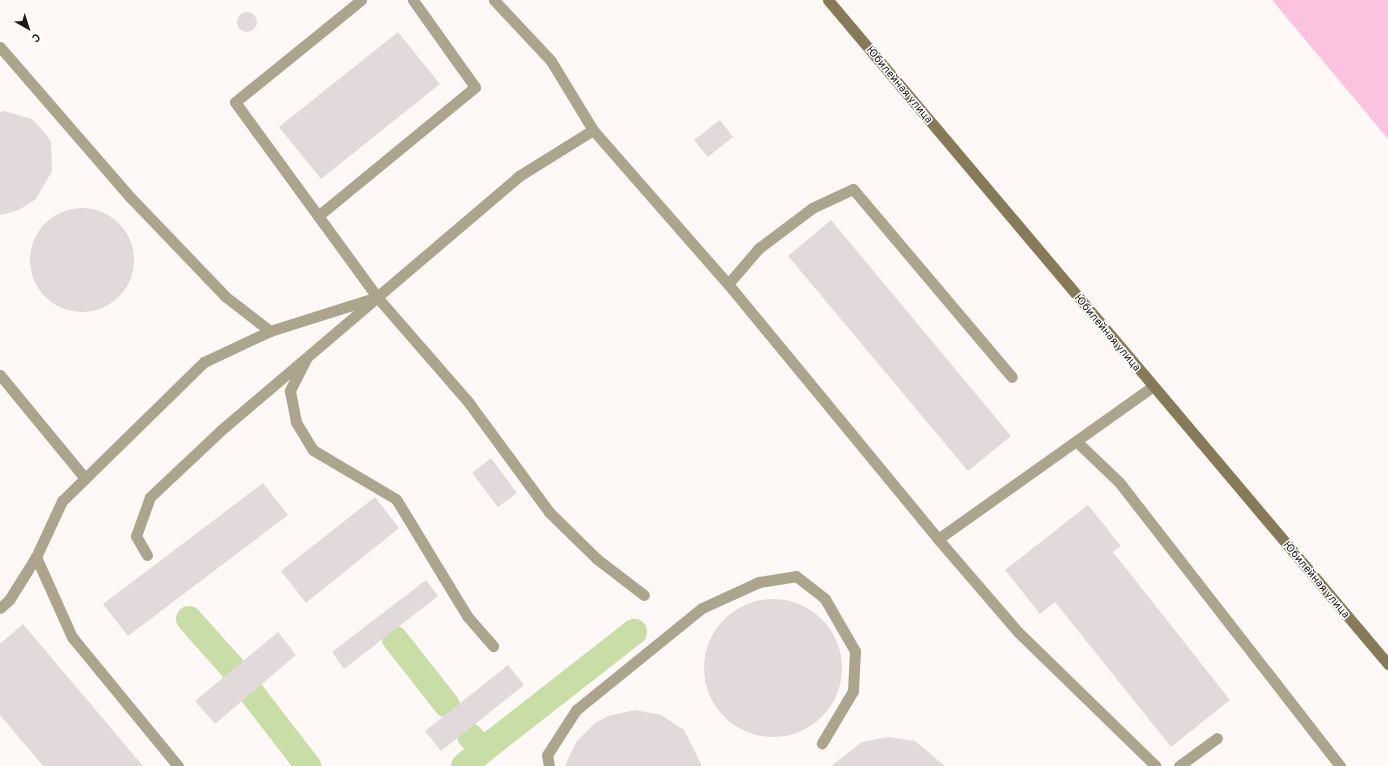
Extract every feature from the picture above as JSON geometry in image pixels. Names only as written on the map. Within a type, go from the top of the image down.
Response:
[{"type":"main road","name":"Юбилейная улица","points":[[828,0],[1152,387],[1388,664]]},
{"type":"lane","points":[[361,0],[235,102],[377,297],[469,403],[549,512],[598,559],[644,595]]},
{"type":"lane","points":[[318,216],[475,87],[414,0]]},
{"type":"lane","points":[[494,0],[551,61],[593,130],[728,284],[938,539],[1018,632],[1156,766]]},
{"type":"lane","points":[[0,47],[131,198],[226,297],[270,331]]},
{"type":"lane","points":[[147,555],[136,536],[150,497],[220,431],[519,176],[593,130]]},
{"type":"lane","points":[[728,284],[765,243],[812,208],[853,189],[1012,377]]},
{"type":"lane","points":[[0,608],[9,600],[36,557],[62,501],[204,362],[270,331],[377,297]]},
{"type":"lane","points":[[306,359],[290,391],[296,422],[313,450],[396,499],[467,616],[493,646]]},
{"type":"lane","points":[[0,375],[85,478]]},
{"type":"lane","points":[[938,539],[1152,387]]},
{"type":"lane","points":[[1076,441],[1119,482],[1340,766]]},
{"type":"lane","points":[[36,557],[72,638],[178,766]]},
{"type":"lane","points":[[549,766],[547,755],[576,710],[696,612],[759,582],[796,576],[825,599],[855,651],[854,691],[822,743]]},
{"type":"lane","points":[[1179,766],[1217,738]]},
{"type":"shaded area","points":[[1272,0],[1388,0],[1388,139]]},
{"type":"building","points":[[247,12],[254,15],[257,22],[254,29],[247,32],[240,29],[237,22],[240,15]]},
{"type":"building","points":[[398,32],[440,84],[321,179],[279,127]]},
{"type":"building","points":[[4,111],[32,119],[46,134],[51,142],[52,171],[36,199],[19,210],[0,215],[0,112]]},
{"type":"building","points":[[720,120],[733,137],[708,157],[694,140]]},
{"type":"building","points":[[82,208],[102,212],[111,217],[125,231],[130,240],[134,260],[130,280],[125,289],[111,303],[102,308],[82,312],[62,308],[53,303],[39,289],[34,280],[30,260],[34,240],[39,231],[53,217],[62,212]]},
{"type":"building","points":[[831,220],[1011,436],[968,471],[788,256]]},
{"type":"building","points":[[491,458],[517,493],[498,507],[472,473]]},
{"type":"building","points":[[263,483],[288,515],[128,636],[103,604]]},
{"type":"building","points":[[375,497],[399,528],[306,603],[281,571]]},
{"type":"building","points":[[1088,505],[1121,546],[1113,552],[1230,700],[1171,747],[1055,602],[1040,614],[1005,570]]},
{"type":"building","points":[[426,580],[438,596],[344,669],[332,652]]},
{"type":"building","points":[[780,599],[806,607],[817,614],[827,624],[837,642],[841,654],[841,682],[834,701],[827,712],[817,722],[806,729],[787,736],[766,737],[740,729],[729,722],[719,712],[712,701],[705,682],[704,661],[712,635],[719,624],[729,614],[740,607],[759,600]]},
{"type":"building","points":[[23,624],[143,766],[43,766],[0,715],[0,644]]},
{"type":"building","points":[[278,632],[296,655],[215,724],[195,701]]},
{"type":"building","points":[[508,665],[524,685],[441,751],[425,731]]},
{"type":"building","points":[[635,710],[661,715],[684,730],[702,766],[565,766],[576,742],[595,723],[608,716]]},
{"type":"building","points":[[888,737],[915,741],[945,766],[831,766],[862,742]]},
{"type":"waterway","points":[[189,619],[230,665],[308,766]]},
{"type":"waterway","points":[[470,736],[483,750],[634,632]]},
{"type":"waterway","points":[[395,639],[447,705]]},
{"type":"waterway","points":[[464,766],[483,750]]}]
